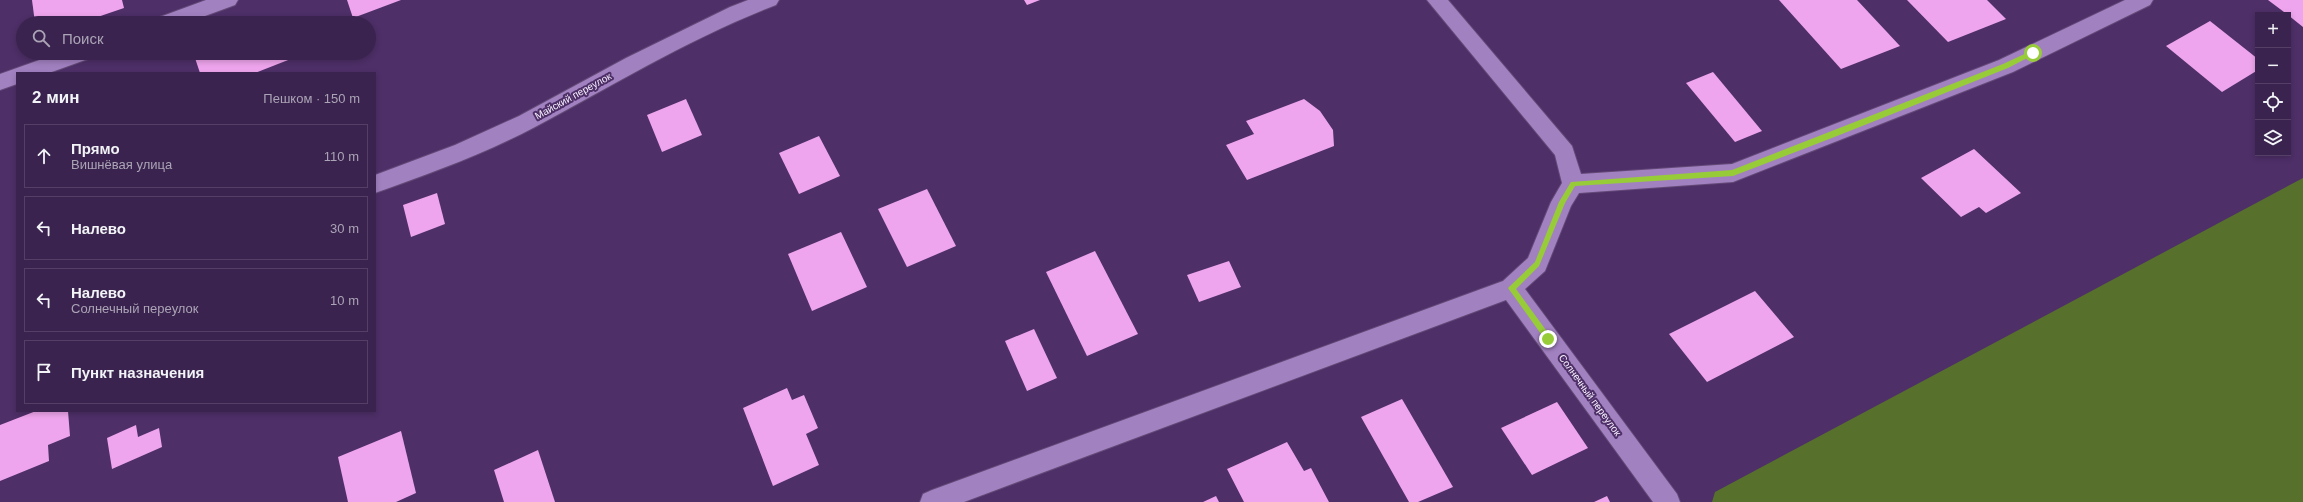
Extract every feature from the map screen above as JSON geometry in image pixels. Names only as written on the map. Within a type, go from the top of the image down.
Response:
[{"type":"street","points":[[183,16],[228,0]]},
{"type":"street","name":"Майский переулок","points":[[376,184],[462,151],[526,122],[633,64],[737,12],[768,0]]},
{"type":"street","points":[[932,502],[1512,288],[1537,264],[1562,202],[1573,184],[1565,152],[1437,0]]},
{"type":"street","points":[[1573,184],[1733,173],[2006,66],[2143,0]]},
{"type":"street","points":[[29,72],[62,60]]},
{"type":"street","points":[[0,82],[16,76]]},
{"type":"street","name":"Солнечный переулок","points":[[1512,288],[1668,502]]},
{"type":"green space","points":[[2303,178],[2303,502],[1712,502],[1715,492]]},
{"type":"building","points":[[32,0],[122,0],[124,8],[101,16],[34,16]]},
{"type":"building","points":[[347,0],[401,0],[358,16],[352,16]]},
{"type":"building","points":[[1024,0],[1040,0],[1027,5]]},
{"type":"building","points":[[1779,0],[1857,0],[1900,46],[1841,69]]},
{"type":"building","points":[[1907,0],[1987,0],[2006,19],[1948,42]]},
{"type":"building","points":[[2268,0],[2303,0],[2303,27],[2291,17],[2291,12],[2284,12]]},
{"type":"building","points":[[2210,21],[2255,57],[2255,72],[2222,92],[2166,46]]},
{"type":"building","points":[[196,60],[288,60],[258,72],[200,72]]},
{"type":"building","points":[[1713,72],[1762,131],[1735,142],[1686,83]]},
{"type":"building","points":[[686,99],[702,135],[662,152],[647,115]]},
{"type":"building","points":[[1304,99],[1320,111],[1333,130],[1334,146],[1247,180],[1226,145],[1254,134],[1246,121]]},
{"type":"building","points":[[819,136],[840,176],[799,194],[779,153]]},
{"type":"building","points":[[1974,149],[2021,193],[1986,213],[1979,207],[1961,217],[1921,178]]},
{"type":"building","points":[[927,189],[956,246],[907,267],[878,209]]},
{"type":"building","points":[[437,193],[445,224],[411,237],[403,205]]},
{"type":"building","points":[[841,232],[867,287],[812,311],[788,254]]},
{"type":"building","points":[[1095,251],[1138,334],[1087,356],[1046,272]]},
{"type":"building","points":[[1229,261],[1241,287],[1199,302],[1187,275]]},
{"type":"building","points":[[1755,291],[1794,337],[1707,382],[1669,334]]},
{"type":"building","points":[[1034,329],[1057,378],[1027,391],[1005,341]]},
{"type":"building","points":[[787,388],[792,400],[804,395],[818,428],[806,434],[819,465],[773,486],[743,408]]},
{"type":"building","points":[[1402,399],[1453,487],[1418,502],[1409,502],[1361,417]]},
{"type":"building","points":[[1557,402],[1588,448],[1532,475],[1501,428]]},
{"type":"building","points":[[33,412],[68,412],[70,436],[48,445],[49,461],[0,481],[0,425]]},
{"type":"building","points":[[136,425],[138,437],[159,428],[162,447],[112,469],[107,438]]},
{"type":"building","points":[[401,431],[416,493],[396,502],[348,502],[338,457]]},
{"type":"building","points":[[1287,442],[1304,471],[1311,468],[1329,502],[1244,502],[1227,469]]},
{"type":"building","points":[[538,450],[555,502],[504,502],[494,470]]},
{"type":"building","points":[[1216,496],[1219,502],[1203,502]]},
{"type":"building","points":[[1607,496],[1610,502],[1594,502]]},
{"type":"route","points":[[1548,339],[1512,288],[1537,264],[1562,202],[1573,184],[1733,173],[1835,135],[2006,66],[2033,53]]}]
